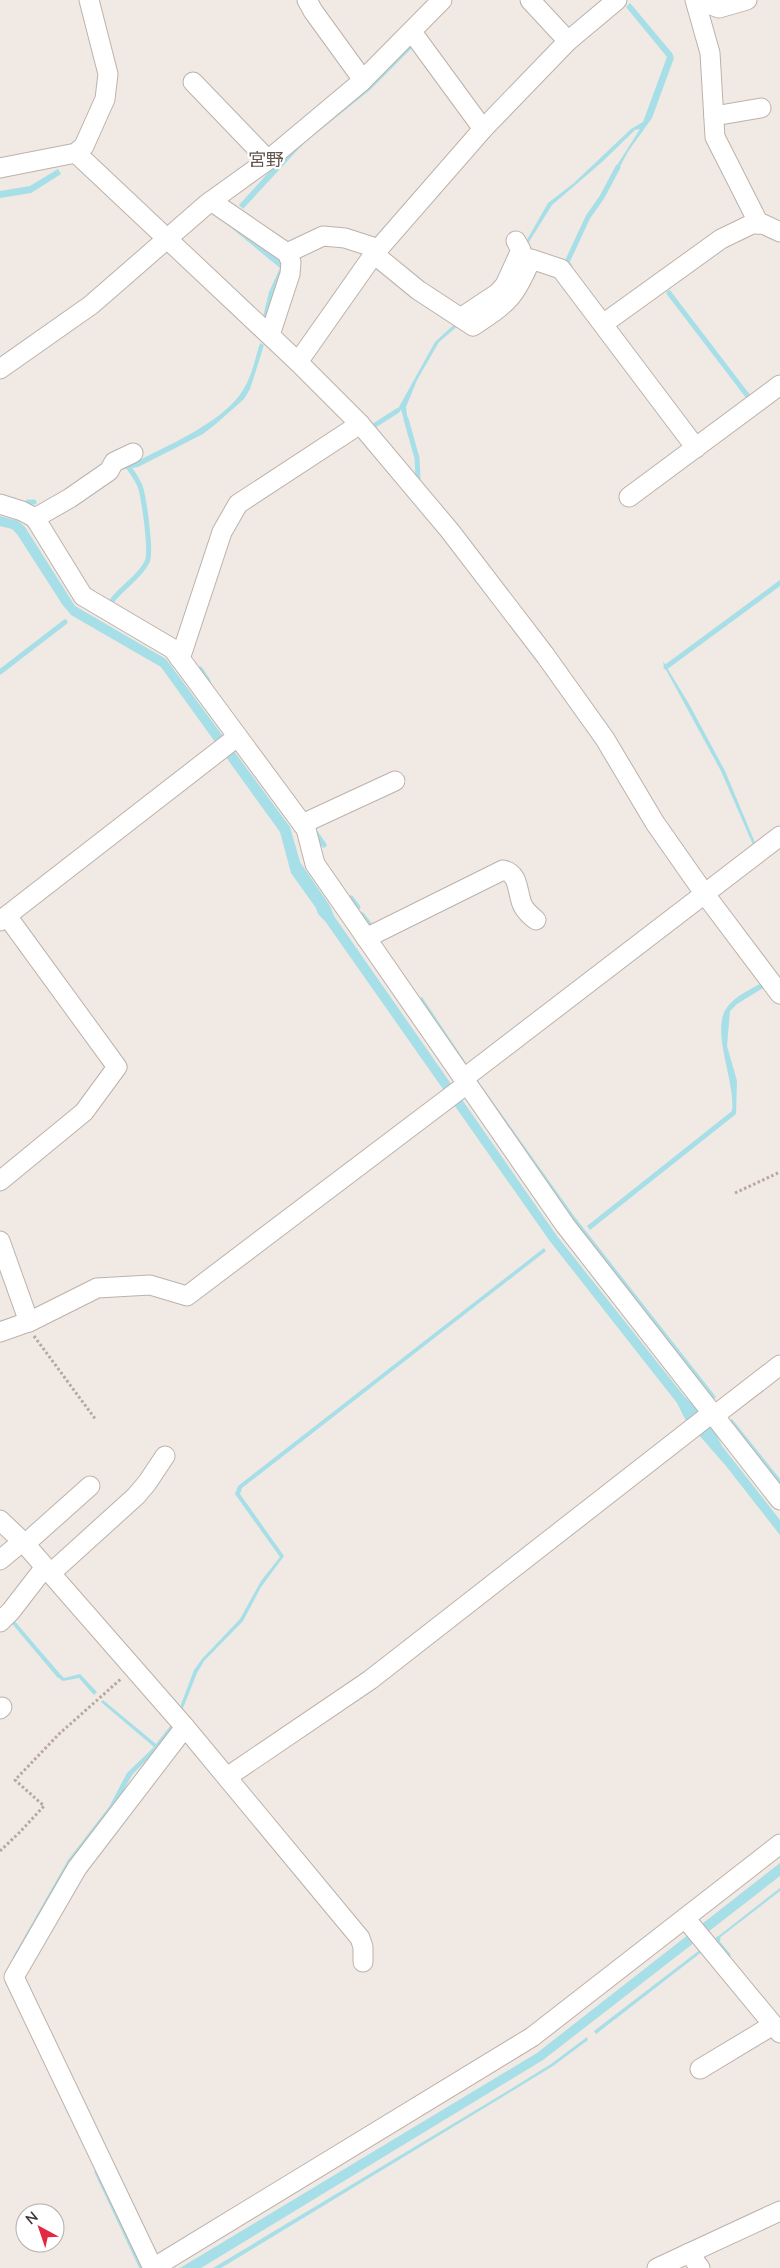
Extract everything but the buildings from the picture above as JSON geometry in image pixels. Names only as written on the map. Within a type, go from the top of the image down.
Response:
[{"type":"street","points":[[0,168],[76,153],[84,146],[105,99],[108,74],[89,0]]},
{"type":"street","points":[[307,0],[363,80]]},
{"type":"street","points":[[0,369],[91,304],[211,201],[268,160],[363,80],[442,0]]},
{"type":"street","points":[[530,0],[568,41]]},
{"type":"street","points":[[298,362],[376,252],[483,129],[568,41],[618,0]]},
{"type":"street","points":[[696,0],[719,8],[747,0]]},
{"type":"street","points":[[696,0],[710,53],[715,137],[759,224]]},
{"type":"street","points":[[412,32],[483,129]]},
{"type":"street","points":[[193,82],[268,160]]},
{"type":"street","points":[[714,116],[761,108]]},
{"type":"street","points":[[76,153],[270,335],[360,424],[450,531],[545,654],[606,739],[655,823],[704,893],[780,994]]},
{"type":"street","points":[[211,201],[287,253],[291,262],[290,274],[270,335]]},
{"type":"street","points":[[603,324],[720,239],[752,224],[759,224],[780,232]]},
{"type":"street","points":[[287,253],[323,236],[345,238],[376,252],[418,290],[462,317],[473,326],[504,305],[520,287],[531,259],[561,268],[696,448]]},
{"type":"street","points":[[462,317],[498,293],[505,285],[521,250],[516,241]]},
{"type":"street","points":[[629,498],[780,385]]},
{"type":"street","points":[[180,659],[222,532],[238,504],[360,424]]},
{"type":"street","points":[[35,518],[109,472],[114,462],[133,453]]},
{"type":"street","points":[[0,504],[22,511],[35,518],[83,596],[173,648],[228,743],[306,829],[315,864],[565,1225],[711,1415],[780,1500]]},
{"type":"street","points":[[0,1181],[84,1112],[118,1067],[4,918],[228,743]]},
{"type":"street","points":[[302,824],[395,781]]},
{"type":"street","points":[[0,1332],[27,1322],[97,1288],[150,1285],[187,1296],[465,1082],[704,893],[780,836]]},
{"type":"street","points":[[366,938],[503,870],[509,872],[514,877],[522,906],[527,914],[536,920]]},
{"type":"street","points":[[0,1240],[27,1322]]},
{"type":"street","points":[[227,1777],[370,1680],[691,1429],[780,1364]]},
{"type":"street","points":[[0,1622],[48,1570],[136,1496],[165,1456]]},
{"type":"street","points":[[0,1560],[90,1486]]},
{"type":"street","points":[[0,1520],[24,1542],[185,1727],[360,1938],[363,1947],[363,1962]]},
{"type":"street","points":[[185,1727],[77,1868],[14,1977],[153,2268],[532,2037],[694,1929],[780,1844]]},
{"type":"street","points":[[694,1929],[777,2029],[700,2069]]},
{"type":"street","points":[[657,2268],[780,2211]]},
{"type":"street","points":[[689,2253],[700,2268]]},
{"type":"path","points":[[735,1192],[780,1172]]},
{"type":"path","points":[[27,1322],[96,1420]]},
{"type":"path","points":[[0,1851],[44,1806],[15,1780],[59,1734],[133,1668]]},
{"type":"water","points":[[630,3],[672,53],[674,58],[652,118],[629,150],[618,170],[615,172],[614,170],[640,129],[635,130],[602,162],[552,205],[527,245],[524,245],[548,203],[574,183],[631,129],[643,122],[667,57],[626,7]]},
{"type":"water","points":[[410,41],[414,46],[370,90],[304,143],[243,209],[239,205],[289,150]]},
{"type":"water","points":[[58,169],[61,174],[31,193],[0,198],[0,191],[30,186]]},
{"type":"water","points":[[226,218],[281,262],[283,272],[273,294],[268,318],[263,317],[269,292],[280,268],[223,221]]},
{"type":"water","points":[[458,321],[460,324],[439,342],[417,380],[406,407],[408,424],[406,425],[401,410],[392,416],[392,413],[399,407],[435,342]]},
{"type":"water","points":[[260,343],[264,345],[250,389],[244,399],[203,434],[138,467],[120,470],[122,463],[136,462],[194,432],[223,412],[234,402],[246,385]]},
{"type":"water","points":[[0,516],[18,521],[25,527],[75,606],[166,659],[290,827],[300,862],[330,906],[334,916],[557,1236],[684,1396],[706,1419],[722,1446],[780,1520],[780,1535],[726,1466],[685,1419],[677,1403],[549,1240],[325,921],[318,914],[316,908],[291,873],[280,832],[161,667],[71,615],[17,534],[12,529],[0,526]]},
{"type":"water","points":[[663,661],[689,704],[725,771],[756,845],[754,847],[721,771]]},
{"type":"water","points":[[760,984],[763,988],[737,1004],[730,1011],[727,1046],[737,1081],[736,1114],[590,1230],[587,1226],[732,1111],[730,1085],[722,1041],[721,1028],[723,1016],[728,1006],[735,999]]},
{"type":"water","points":[[422,997],[466,1063],[464,1064],[419,999]]},
{"type":"water","points":[[478,1081],[574,1216],[716,1397],[713,1400],[572,1220],[475,1083]]},
{"type":"water","points":[[544,1248],[546,1251],[242,1488],[240,1494],[284,1556],[261,1587],[243,1621],[204,1661],[183,1708],[180,1707],[194,1670],[240,1619],[261,1581],[280,1557],[235,1494],[238,1486]]},
{"type":"water","points":[[732,1419],[780,1479],[780,1485],[729,1421]]},
{"type":"water","points":[[12,1618],[64,1678],[80,1674],[97,1692],[94,1695],[79,1678],[63,1681],[57,1677],[9,1620]]},
{"type":"water","points":[[103,1700],[156,1744],[171,1725],[174,1728],[160,1746],[132,1775],[113,1810],[16,1959],[13,1957],[68,1860],[109,1807],[127,1773],[154,1747],[101,1702]]},
{"type":"water","points":[[780,1863],[780,1876],[543,2060],[201,2268],[180,2268],[537,2053]]},
{"type":"water","points":[[780,1888],[780,1891],[718,1939],[716,1938]]},
{"type":"water","points":[[701,1949],[703,1951],[596,2034],[594,2031]]},
{"type":"water","points":[[587,2037],[588,2040],[553,2066],[221,2268],[213,2268],[501,2095],[551,2064]]},
{"type":"waterway","points":[[570,267],[567,262],[588,217],[602,197],[618,167]]},
{"type":"waterway","points":[[669,293],[750,399],[753,396]]},
{"type":"waterway","points":[[372,427],[397,411]]},
{"type":"waterway","points":[[406,419],[417,458],[418,479]]},
{"type":"waterway","points":[[111,602],[144,568],[149,548],[141,489],[127,465]]},
{"type":"waterway","points":[[28,502],[34,502]]},
{"type":"waterway","points":[[666,667],[780,583]]},
{"type":"waterway","points":[[0,672],[65,622]]},
{"type":"waterway","points":[[200,669],[208,681]]},
{"type":"waterway","points":[[315,832],[324,845]]},
{"type":"waterway","points":[[351,898],[358,907]]},
{"type":"waterway","points":[[362,915],[370,925]]},
{"type":"waterway","points":[[718,1939],[717,1942],[728,1955]]},
{"type":"waterway","points":[[97,2172],[142,2268]]},
{"type":"district","name":"宮野","points":[[266,160]]}]
